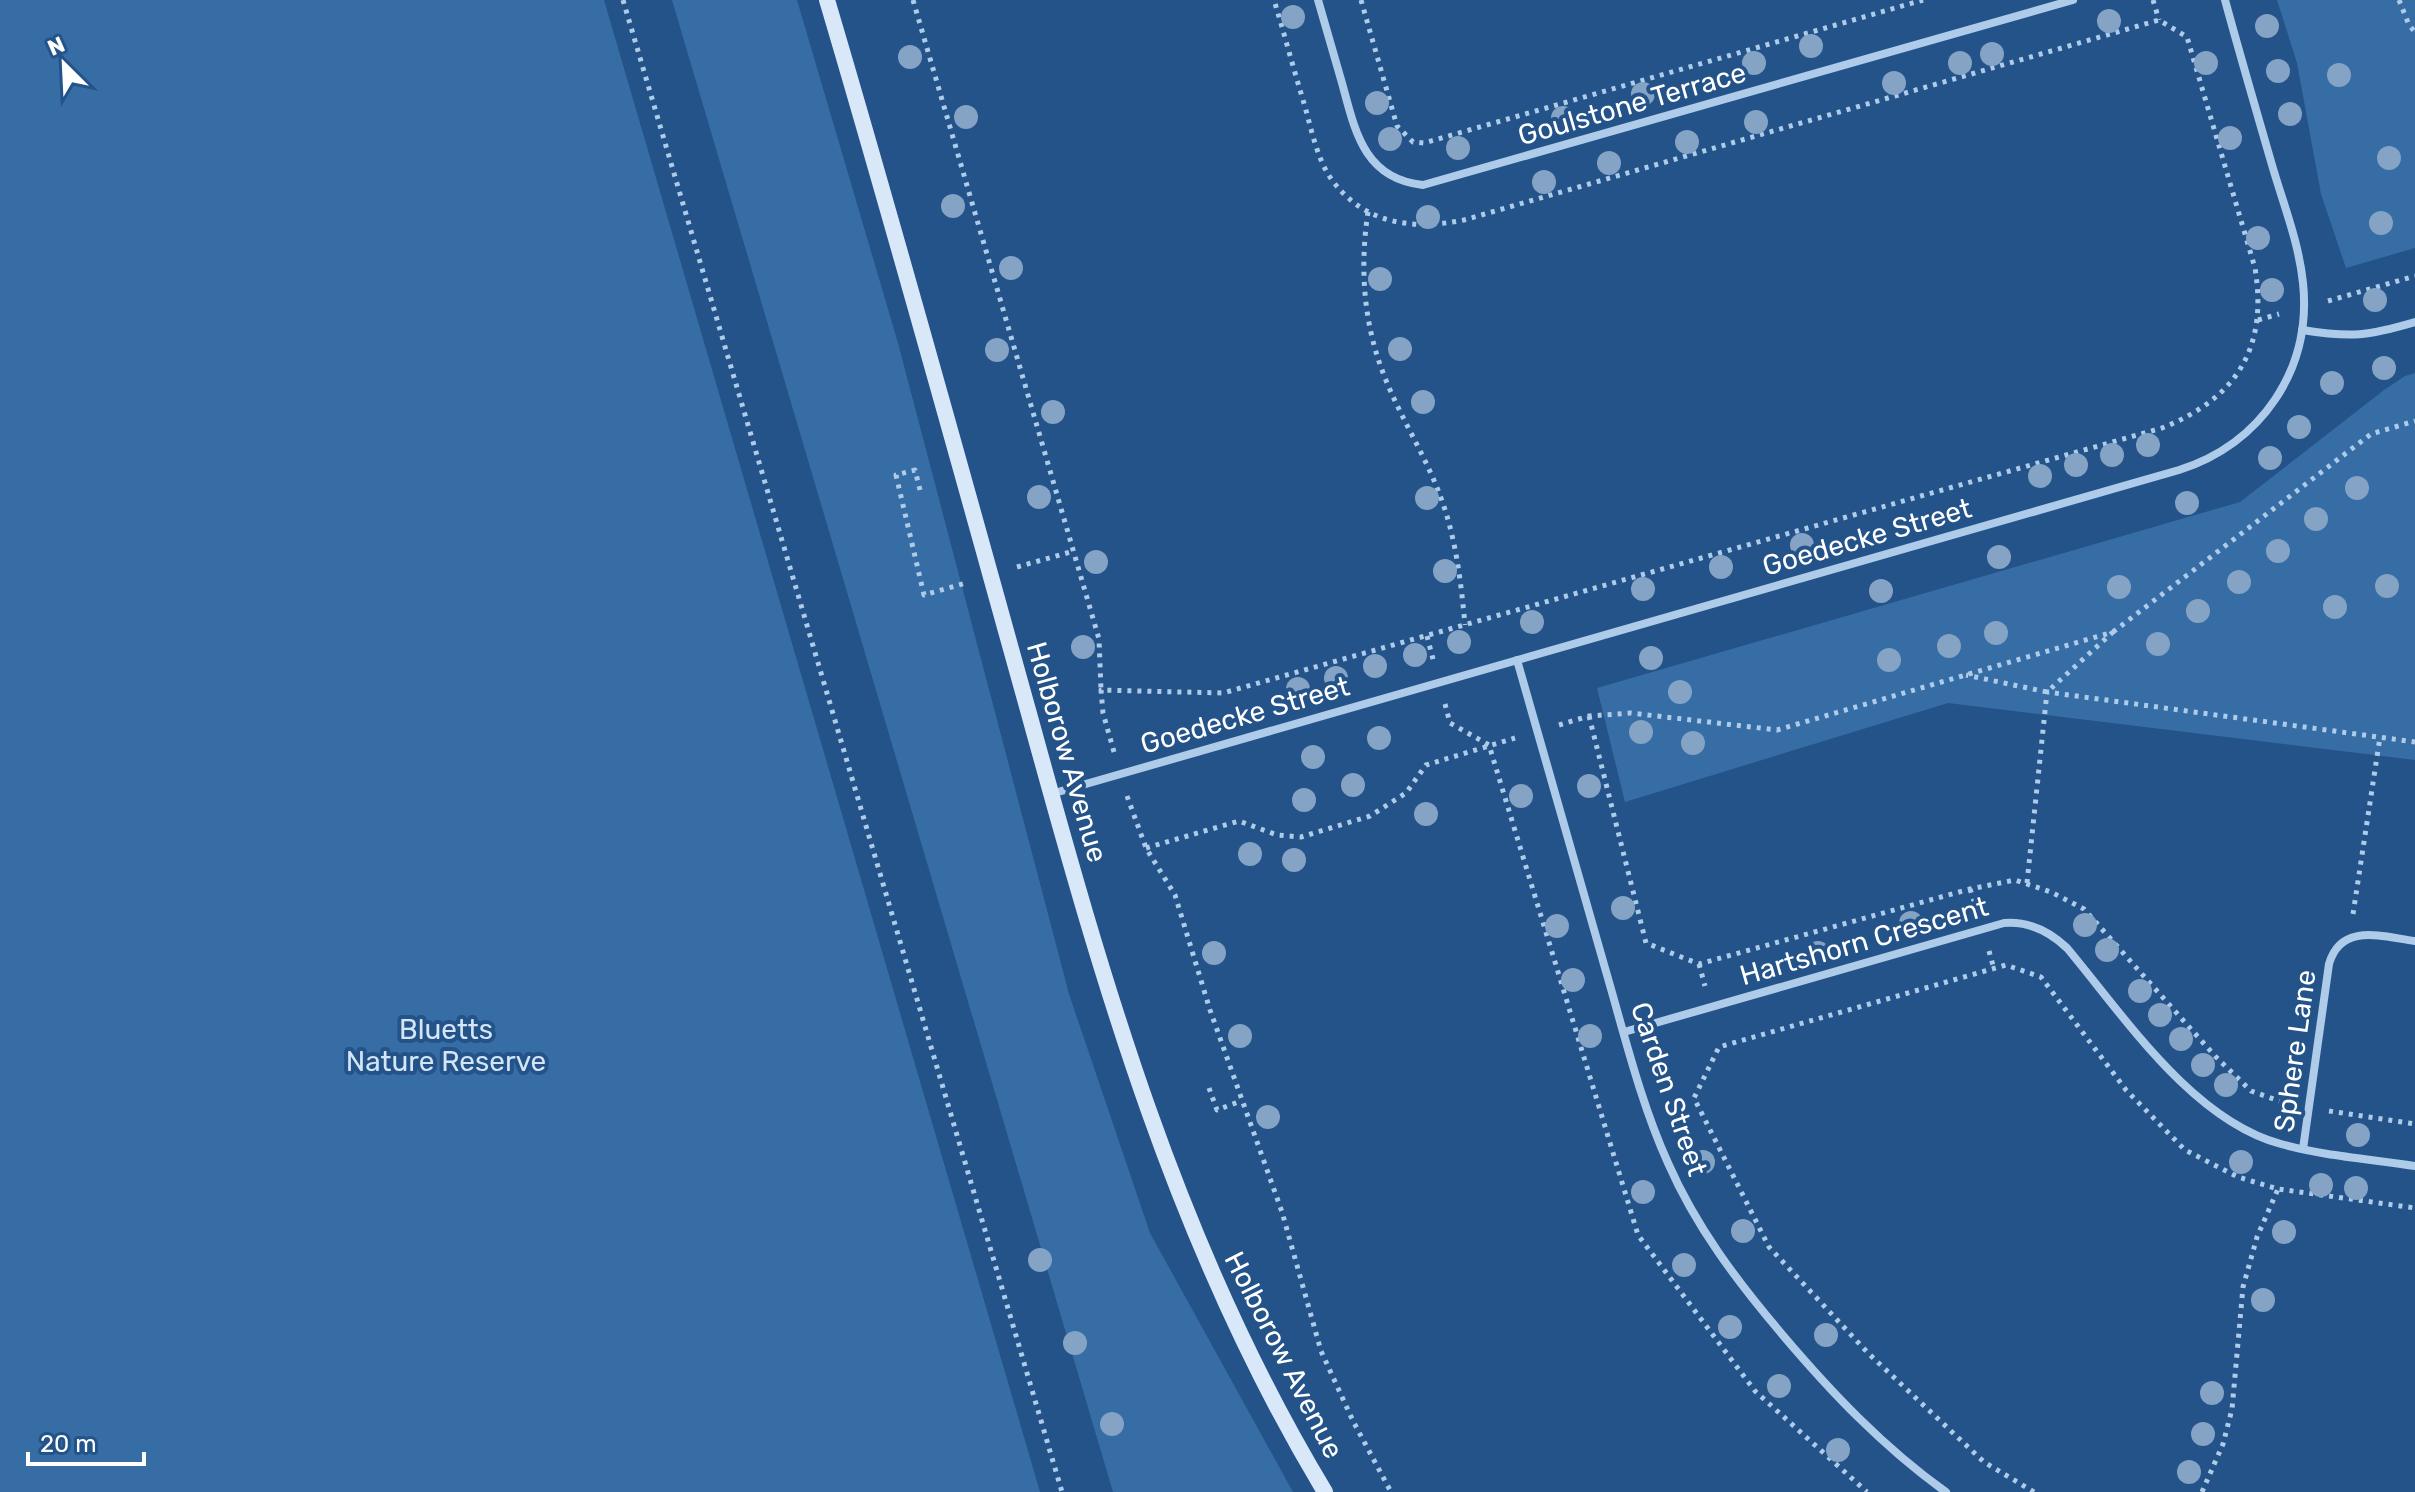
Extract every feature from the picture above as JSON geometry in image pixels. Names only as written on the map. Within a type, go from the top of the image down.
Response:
[{"type":"main road","name":"Holborow Avenue","points":[[827,0],[899,245],[1051,794],[1132,1068],[1161,1150],[1229,1311],[1267,1390],[1325,1492]]},
{"type":"street","name":"Goulstone Terrace","points":[[1318,0],[1361,144],[1383,171],[1402,182],[1423,185],[2073,0]]},
{"type":"street","name":"Goedecke Street","points":[[1051,794],[2201,463],[2222,452],[2259,421],[2286,380],[2302,330],[2304,307],[2298,255],[2225,0]]},
{"type":"street","points":[[2302,330],[2367,335],[2415,322]]},
{"type":"street","name":"Carden Street","points":[[1517,660],[1652,1125],[1685,1199],[1728,1268],[1813,1371],[1889,1447],[1946,1492]]},
{"type":"street","name":"Hartshorn Crescent","points":[[1624,1032],[2004,923],[2026,924],[2048,933],[2067,948],[2170,1071],[2210,1109],[2255,1135],[2303,1149],[2415,1166]]},
{"type":"street","points":[[2349,937],[2369,935],[2415,941]]},
{"type":"street","name":"Sphere Lane","points":[[2303,1149],[2329,964],[2334,951],[2349,937]]},
{"type":"path","points":[[623,0],[1062,1492]]},
{"type":"path","points":[[913,0],[1099,639],[1103,713],[1134,819],[1146,848],[1175,895],[1241,1101],[1282,1212],[1321,1351],[1353,1421],[1391,1492]]},
{"type":"path","points":[[1361,0],[1397,126],[1413,142],[1424,143],[1923,0]]},
{"type":"path","points":[[2153,0],[2159,20]]},
{"type":"path","points":[[2399,0],[2415,32]]},
{"type":"path","points":[[1101,690],[1223,693],[2162,428],[2190,417],[2228,387],[2251,345],[2258,320],[2259,295],[2255,268],[2187,37]]},
{"type":"path","points":[[1368,212],[1364,284],[1368,320],[1382,371],[1424,455],[1442,500],[1460,576],[1465,625]]},
{"type":"path","points":[[2258,320],[2415,276]]},
{"type":"path","points":[[2027,883],[2047,692],[2113,632],[2371,434],[2415,421]]},
{"type":"path","points":[[1146,848],[1239,821],[1277,835],[1301,837],[1329,829],[1370,816],[1406,793],[1426,765],[1589,716],[1631,713],[1777,730],[2113,632]]},
{"type":"path","points":[[1966,675],[2047,692],[2415,742]]},
{"type":"path","points":[[1450,723],[1489,745]]},
{"type":"path","points":[[2349,937],[2380,737]]},
{"type":"path","points":[[2034,1492],[1984,1462],[1868,1353],[1769,1247],[1694,1098],[1719,1047],[2006,965],[2041,977],[2126,1090],[2185,1150],[2238,1177],[2278,1189],[2415,1208]]},
{"type":"path","points":[[1209,1088],[1217,1110],[1241,1101]]},
{"type":"path","points":[[2202,1492],[2223,1444],[2232,1409],[2243,1287],[2257,1237],[2278,1189]]},
{"type":"green space","name":"Bluetts Nature Reserve","points":[[0,0],[604,0],[1040,1492],[0,1492]]},
{"type":"green space","points":[[672,0],[797,0],[898,343],[1069,994],[1150,1233],[1293,1492],[1113,1492]]},
{"type":"green space","points":[[2277,0],[2415,0],[2415,248],[2346,268],[2321,194],[2297,63]]},
{"type":"green space","points":[[2415,373],[2415,760],[1948,703],[1625,802],[1597,688],[2240,502],[2384,390]]}]
